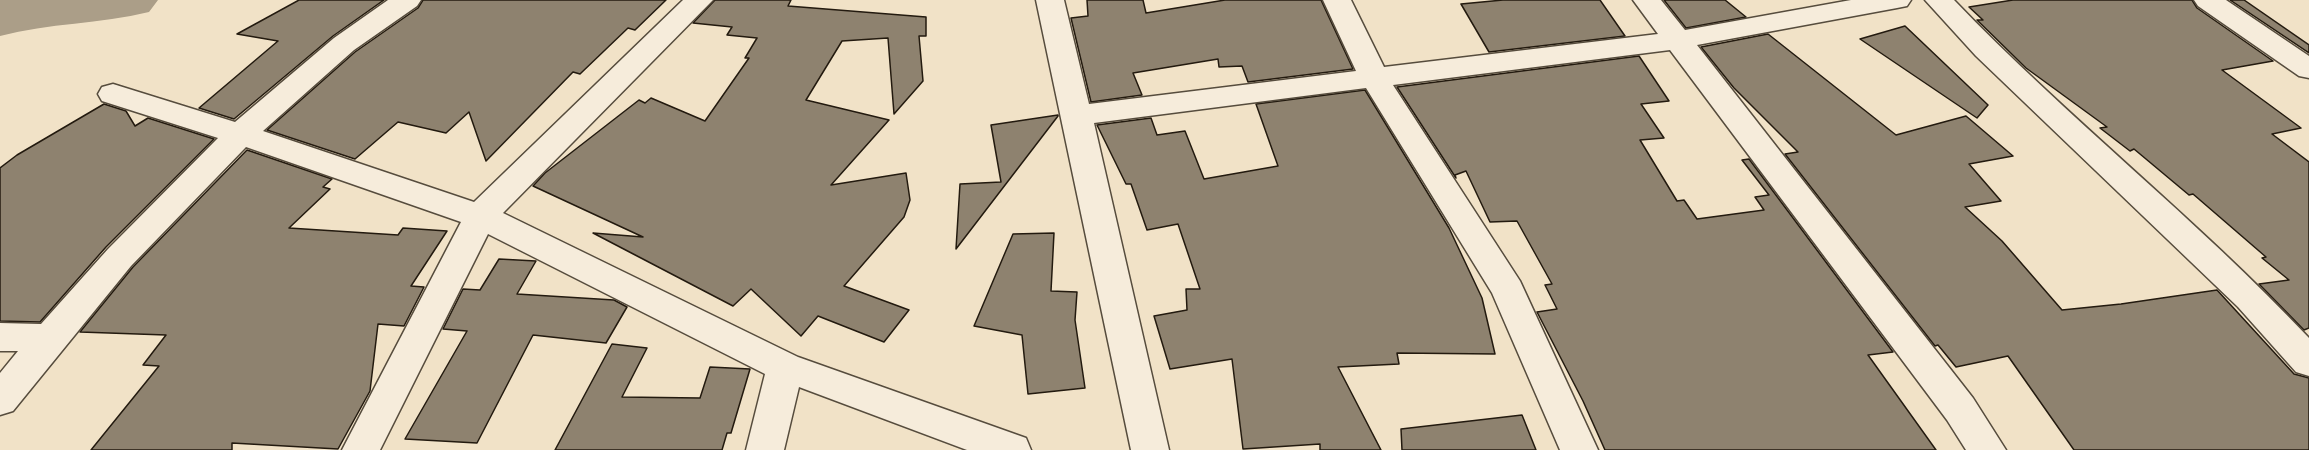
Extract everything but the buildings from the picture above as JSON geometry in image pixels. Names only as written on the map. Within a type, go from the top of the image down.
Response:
[{"type":"street","points":[[0,400],[48,338],[148,227],[240,134],[345,43],[407,0]]},
{"type":"street","points":[[361,450],[480,216],[699,0]]},
{"type":"street","points":[[1050,0],[1150,450]]},
{"type":"street","points":[[1337,0],[1375,79],[1508,290],[1579,450]]},
{"type":"street","points":[[1647,0],[1960,409],[1987,450]]},
{"type":"street","points":[[1077,115],[1678,40],[1898,0]]},
{"type":"street","points":[[1939,0],[1986,50],[2250,298],[2309,363]]},
{"type":"street","points":[[2208,0],[2309,69]]},
{"type":"street","points":[[113,94],[240,134],[480,216],[785,367],[1012,450]]},
{"type":"street","points":[[0,337],[48,338]]},
{"type":"street","points":[[765,450],[785,367]]},
{"type":"waterway","points":[[0,18],[29,11],[129,0]]}]
